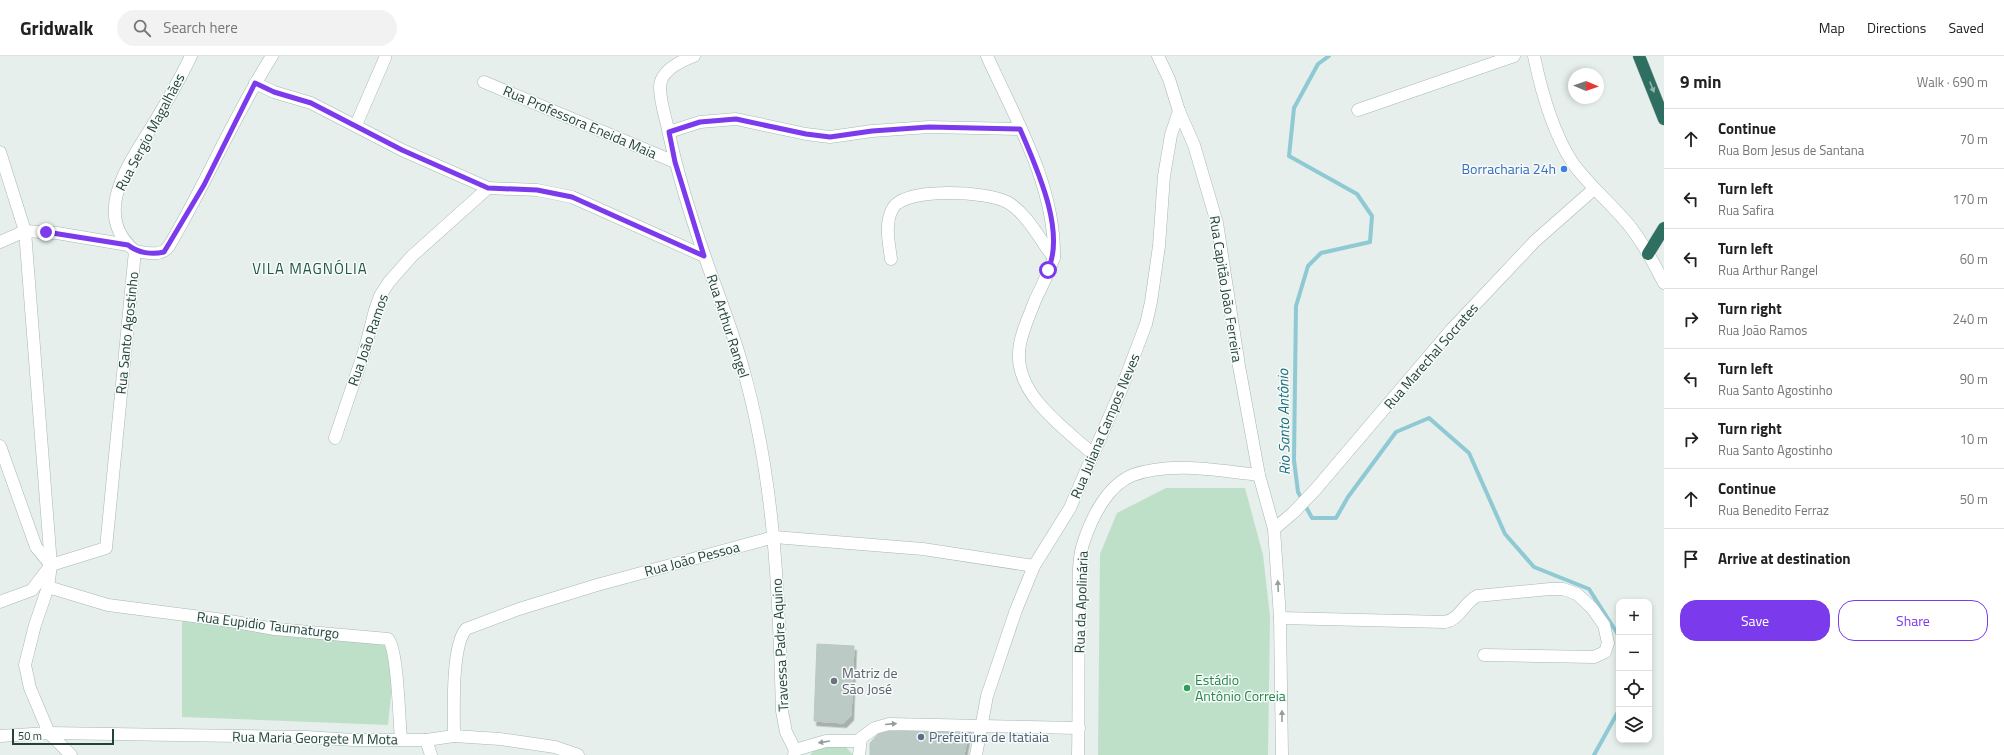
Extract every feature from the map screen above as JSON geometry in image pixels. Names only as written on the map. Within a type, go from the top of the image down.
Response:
[{"type":"highway","points":[[1639,56],[1664,119]]},
{"type":"highway","points":[[1648,254],[1664,228]]},
{"type":"street","name":"Rua Sergio Magalhães","points":[[131,248],[118,229],[115,217],[116,193],[135,154],[191,56]]},
{"type":"street","name":"Rua Santo Agostinho","points":[[52,564],[106,548],[131,248],[160,253],[164,252],[169,246],[204,185],[255,83],[272,56]]},
{"type":"street","points":[[987,56],[1020,129],[1044,190],[1051,217],[1054,258],[1025,325],[1019,352],[1020,375],[1038,402],[1093,454]]},
{"type":"street","name":"Rua Capitão João Ferreira","points":[[1158,56],[1169,79],[1179,111],[1194,144],[1217,223],[1239,366],[1259,475],[1274,529],[1280,618],[1282,755]]},
{"type":"street","points":[[1358,110],[1514,56]]},
{"type":"street","points":[[1534,56],[1541,90],[1572,161],[1594,190],[1622,217],[1648,254],[1664,283]]},
{"type":"street","name":"Rua Arthur Rangel","points":[[688,57],[664,75],[660,84],[660,96],[675,162],[704,256],[728,320],[756,414],[774,537]]},
{"type":"street","points":[[356,125],[385,58]]},
{"type":"street","name":"Rua Professora Eneida Maia","points":[[484,82],[675,162]]},
{"type":"street","points":[[255,83],[274,92],[311,103],[402,150],[488,188],[537,190],[572,197],[704,256]]},
{"type":"street","name":"Rua Juliana Campos Neves","points":[[976,755],[980,726],[996,665],[1034,566],[1070,508],[1121,390],[1146,324],[1151,302],[1158,252],[1164,176],[1171,135],[1179,111]]},
{"type":"street","points":[[669,132],[700,122],[736,119],[806,134],[830,137],[872,131],[921,127],[1020,129]]},
{"type":"street","points":[[0,152],[25,231],[52,564],[48,587],[35,625],[25,665],[30,688],[49,733],[71,755]]},
{"type":"street","name":"Rua João Ramos","points":[[335,438],[365,350],[375,310],[386,286],[412,256],[488,188]]},
{"type":"street","name":"Rua Marechal Socrates","points":[[1274,529],[1293,513],[1352,450],[1452,330],[1535,241],[1594,190]]},
{"type":"street","points":[[891,259],[888,242],[889,220],[893,207],[898,202],[917,196],[954,194],[982,195],[1006,201],[1016,208],[1054,258]]},
{"type":"street","points":[[0,242],[25,231],[57,233],[131,248]]},
{"type":"street","points":[[0,446],[36,547],[52,564]]},
{"type":"street","name":"Rua da Apolinária","points":[[1078,755],[1080,576],[1083,545],[1099,505],[1112,490],[1132,476],[1157,469],[1189,469],[1259,475]]},
{"type":"street","name":"Rua João Pessoa","points":[[454,736],[456,668],[461,634],[466,629],[519,609],[597,585],[774,537],[923,549],[1034,566]]},
{"type":"street","name":"Travessa Padre Aquino","points":[[774,537],[782,711],[786,732],[794,753]]},
{"type":"street","points":[[0,602],[32,590],[52,564]]},
{"type":"street","name":"Rua Eupidio Taumaturgo","points":[[48,587],[108,605],[224,620],[275,629],[388,639],[393,645],[396,660],[401,739]]},
{"type":"street","points":[[1280,618],[1445,622],[1451,621],[1472,599],[1477,596],[1563,590],[1576,594],[1592,608],[1604,625],[1608,642],[1605,652],[1594,657],[1484,654]]},
{"type":"street","points":[[859,749],[861,738],[864,735],[874,728],[889,724],[1079,728]]},
{"type":"street","name":"Rua Maria Georgete M Mota","points":[[0,736],[49,733],[306,737],[354,740],[426,740],[454,736],[500,739],[555,747],[578,755]]},
{"type":"street","points":[[426,740],[430,755]]},
{"type":"street","points":[[794,753],[826,741],[856,741],[859,749]]},
{"type":"green space","points":[[1166,488],[1245,488],[1263,555],[1270,616],[1268,755],[1098,755],[1100,554],[1117,513]]},
{"type":"green space","points":[[182,620],[309,638],[396,644],[388,725],[182,717]]},
{"type":"green space","points":[[844,745],[853,755],[810,755],[818,746]]},
{"type":"building","name":"Matriz de São José","points":[[817,644],[854,646],[851,716],[844,723],[814,721]]},
{"type":"building","name":"Prefeitura de Itatiaia","points":[[969,728],[964,755],[870,755],[870,743],[880,732]]},
{"type":"waterway","name":"Rio Santo Antônio","points":[[1329,56],[1318,64],[1294,108],[1289,156],[1357,194],[1372,216],[1370,242],[1321,253],[1308,266],[1296,306],[1294,460],[1298,492],[1312,518],[1336,518],[1348,497],[1396,432],[1429,418],[1469,453],[1505,534],[1534,567],[1589,589],[1618,635]]},
{"type":"waterway","name":"Rio Santo Antônio","points":[[1594,755],[1616,715]]},
{"type":"place","name":"Borracharia 24h","points":[[1564,169]]},
{"type":"place","name":"Matriz de São José","points":[[834,681]]},
{"type":"place","name":"Estádio Antônio Correia","points":[[1187,688]]},
{"type":"place","name":"Prefeitura de Itatiaia","points":[[921,737]]},
{"type":"district","name":"VILA MAGNÓLIA","points":[[310,269]]},
{"type":"route","points":[[46,232],[128,245],[135,251],[164,252],[173,240],[204,185],[255,83],[274,92],[311,103],[402,150],[440,167],[465,176],[488,188],[556,192],[572,197],[594,205],[681,244],[704,256],[675,162],[669,132],[700,122],[736,119],[806,134],[830,137],[897,128],[929,127],[1020,129],[1036,167],[1051,217],[1054,258],[1048,270]]}]
